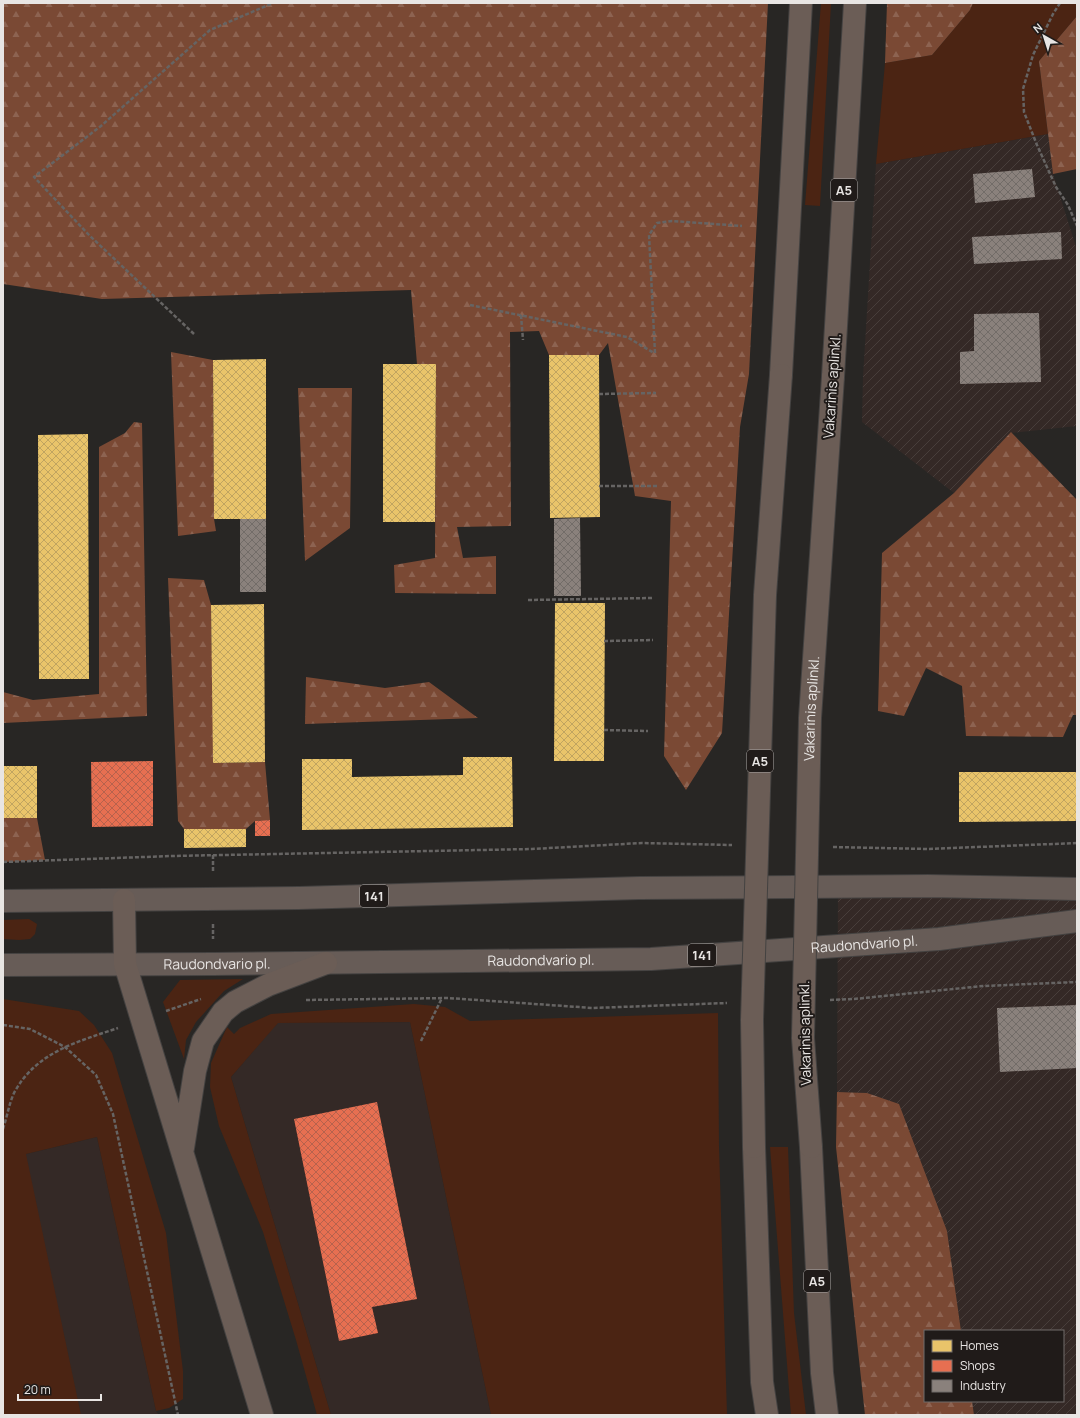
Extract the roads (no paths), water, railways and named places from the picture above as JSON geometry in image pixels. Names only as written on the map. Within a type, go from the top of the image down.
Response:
[{"type":"highway","name":"A5","points":[[767,1415],[762,1382],[754,1147],[752,1020],[765,595],[780,375],[801,3]]},
{"type":"highway","name":"Vakarinis aplinkl.","points":[[827,1415],[822,1373],[811,1147],[803,1038],[810,718],[833,377],[855,3]]},
{"type":"highway","points":[[124,900],[125,964],[262,1415]]},
{"type":"highway","points":[[182,1153],[195,1070],[203,1041],[223,1012],[235,1002],[268,985],[326,963]]},
{"type":"highway","points":[[761,1415],[762,1382]]},
{"type":"main road","name":"141","points":[[124,900],[346,897],[639,888],[928,886],[1077,889]]},
{"type":"main road","points":[[3,901],[124,900]]},
{"type":"main road","name":"Raudondvario pl.","points":[[3,965],[651,959],[940,938],[1077,921]]}]
